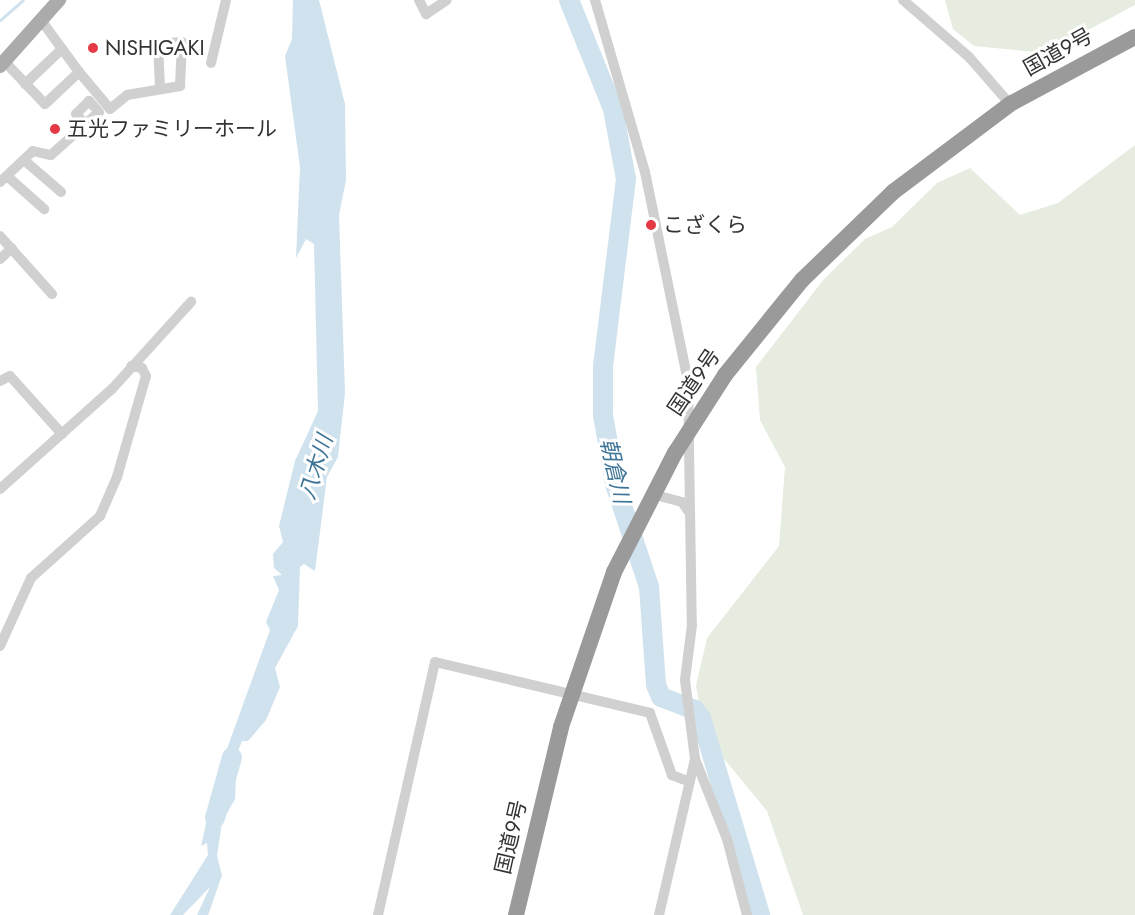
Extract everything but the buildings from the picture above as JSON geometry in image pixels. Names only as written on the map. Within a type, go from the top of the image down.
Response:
[{"type":"highway","name":"国道9号","points":[[516,915],[571,693],[624,549],[689,429],[767,320],[832,248],[923,167],[1010,104],[1135,37]]},
{"type":"main road","points":[[2,64],[60,0]]},
{"type":"street","points":[[211,63],[226,0]]},
{"type":"street","points":[[419,0],[426,14],[447,0]]},
{"type":"street","points":[[595,0],[645,172],[688,382],[692,625],[685,680],[696,759],[727,839],[747,915]]},
{"type":"street","points":[[903,0],[969,57],[1010,104]]},
{"type":"street","points":[[41,20],[79,72],[110,109],[127,95],[160,86]]},
{"type":"street","points":[[25,84],[62,49]]},
{"type":"street","points":[[2,64],[45,104],[79,72]]},
{"type":"street","points":[[44,209],[4,179],[33,151],[51,155],[85,124]]},
{"type":"street","points":[[24,160],[62,192]]},
{"type":"street","points":[[0,237],[52,294]]},
{"type":"street","points":[[0,259],[12,248]]},
{"type":"street","points":[[0,489],[62,434],[131,366],[191,302]]},
{"type":"street","points":[[0,646],[31,578],[99,516],[117,477],[146,376],[142,368],[131,366]]},
{"type":"street","points":[[0,381],[10,376],[62,434]]},
{"type":"street","points":[[652,494],[681,502],[689,512]]},
{"type":"street","points":[[378,915],[435,662],[650,713],[672,775],[690,782]]},
{"type":"street","points":[[658,915],[696,759]]},
{"type":"shaded area","points":[[945,0],[1135,0],[1135,5],[1045,53],[974,46],[953,29]]},
{"type":"shaded area","points":[[1135,145],[1135,915],[803,915],[767,811],[706,737],[696,686],[707,638],[779,546],[785,467],[760,420],[756,367],[824,279],[865,239],[892,227],[937,183],[970,168],[1020,215],[1058,203]]},
{"type":"water","points":[[293,0],[319,0],[345,104],[346,180],[339,215],[345,393],[338,457],[327,477],[315,571],[304,564],[300,567],[298,626],[275,668],[280,687],[266,720],[248,741],[242,741],[237,754],[235,799],[222,822],[217,856],[222,875],[211,907],[208,915],[197,915],[210,887],[183,915],[170,915],[208,855],[207,843],[201,846],[216,779],[270,630],[266,622],[279,590],[273,576],[282,575],[274,568],[273,554],[283,542],[279,526],[295,461],[318,411],[314,244],[306,239],[296,258],[300,167],[285,56],[292,39]]},
{"type":"waterway","points":[[0,20],[23,0]]},
{"type":"waterway","name":"朝倉川","points":[[569,0],[613,109],[626,179],[603,367],[603,415],[615,484],[649,587],[656,685],[661,697],[695,710],[701,718],[760,915]]},
{"type":"waterway","name":"八木川","points":[[215,818],[232,757]]},
{"type":"place","name":"NISHIGAKI","points":[[93,48]]},
{"type":"place","name":"五光ファミリーホール","points":[[55,129]]},
{"type":"place","name":"こざくら","points":[[651,225]]}]
